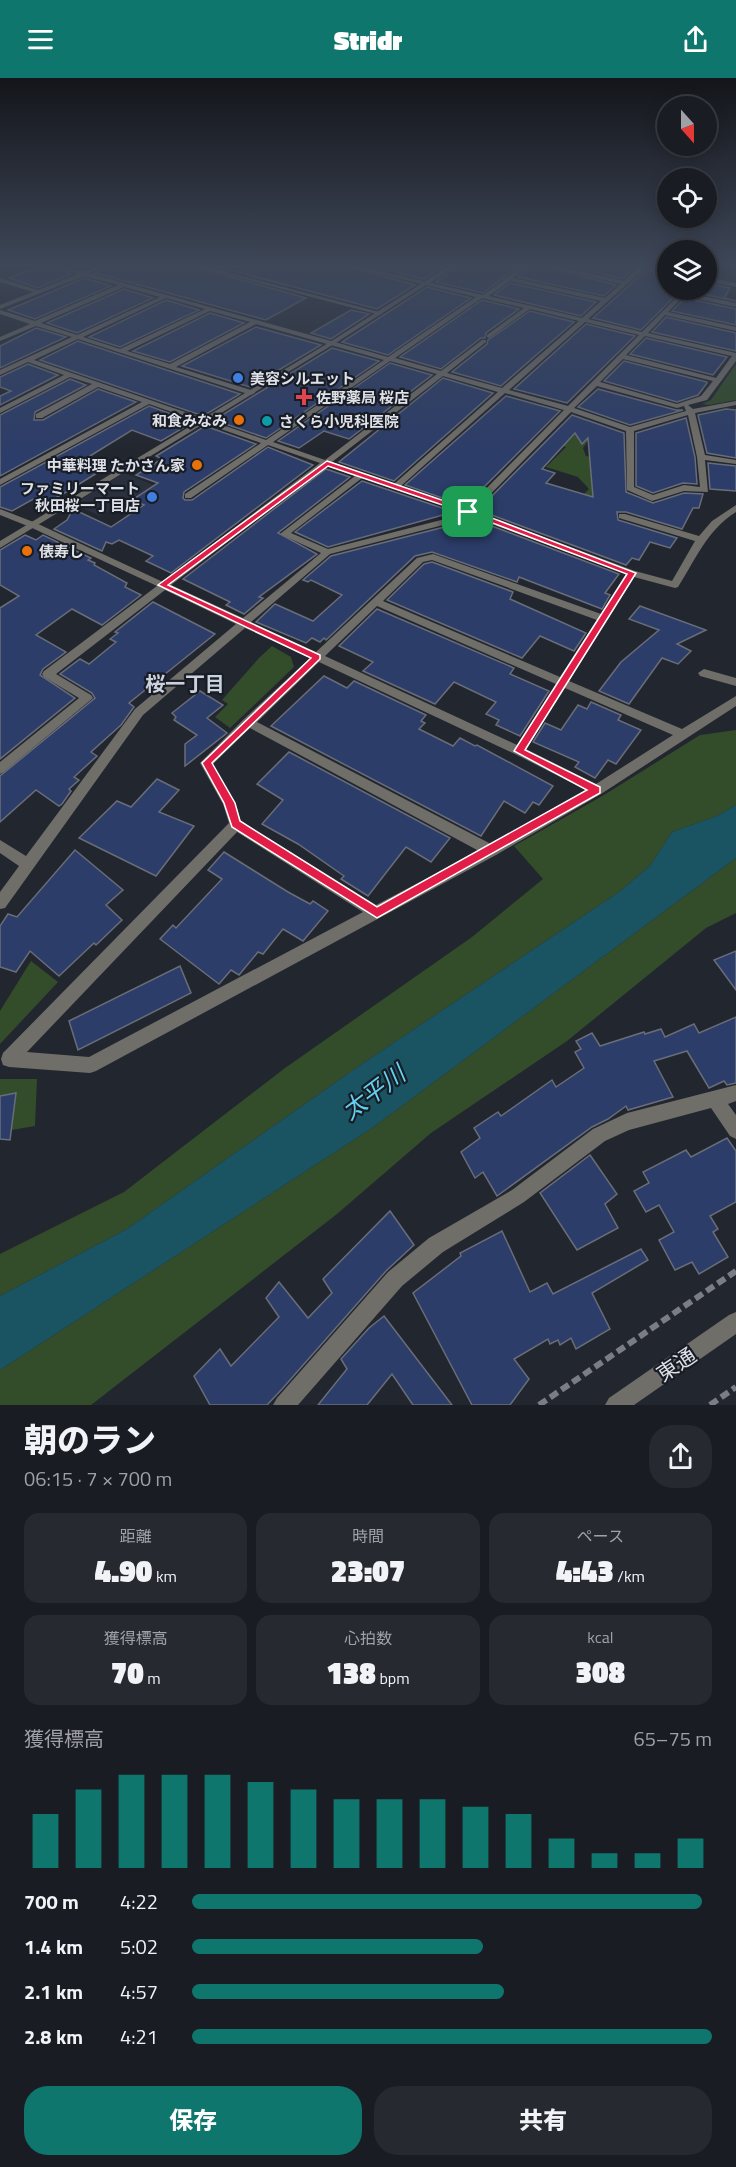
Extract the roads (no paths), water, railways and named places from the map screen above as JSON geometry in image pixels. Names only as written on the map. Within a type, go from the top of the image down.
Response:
[{"type":"street","points":[[0,339],[27,328]]},
{"type":"street","points":[[49,328],[250,393]]},
{"type":"street","points":[[0,373],[98,328]]},
{"type":"street","points":[[121,351],[170,328]]},
{"type":"street","points":[[170,367],[244,328]]},
{"type":"street","points":[[277,328],[569,409],[630,429],[691,412],[736,403]]},
{"type":"street","points":[[0,544],[356,328]]},
{"type":"street","points":[[188,496],[436,328]]},
{"type":"street","points":[[0,769],[87,698],[48,674],[162,585],[327,464],[500,328]]},
{"type":"street","points":[[395,487],[575,328]]},
{"type":"street","points":[[595,382],[677,406],[704,398],[736,356],[621,328]]},
{"type":"street","points":[[0,903],[139,712],[327,552],[452,520],[468,512],[649,328]]},
{"type":"street","points":[[621,356],[717,380]]},
{"type":"street","points":[[28,360],[468,512],[632,573],[675,585],[710,525],[736,508]]},
{"type":"street","points":[[0,411],[69,375]]},
{"type":"street","points":[[39,416],[98,384]]},
{"type":"street","points":[[0,482],[149,401]]},
{"type":"street","points":[[630,429],[630,488],[652,498],[684,488],[705,490],[701,457],[691,412],[684,404]]},
{"type":"street","points":[[701,457],[736,462]]},
{"type":"street","points":[[327,552],[285,534],[361,475]]},
{"type":"street","points":[[0,512],[33,525],[519,751],[597,790]]},
{"type":"street","points":[[622,516],[701,540]]},
{"type":"street","points":[[377,913],[236,824],[229,803],[207,763],[420,560],[433,557],[603,619]]},
{"type":"street","points":[[519,751],[632,573]]},
{"type":"street","points":[[376,602],[684,735]]},
{"type":"street","points":[[704,673],[736,682]]},
{"type":"street","points":[[236,824],[9,1059],[90,1065],[491,851],[597,790],[736,700]]},
{"type":"street","points":[[248,722],[491,851]]},
{"type":"street","points":[[0,846],[28,865]]},
{"type":"street","points":[[284,1405],[395,1279],[436,1245],[518,1196],[599,1135],[627,1122],[736,1093]]},
{"type":"street","points":[[715,1099],[736,1130]]},
{"type":"street","name":"東通","points":[[616,1405],[736,1322]]},
{"type":"water","name":"太平川","points":[[736,805],[736,858],[372,1128],[0,1370],[0,1296],[127,1229],[356,1068],[619,892],[650,866],[672,832],[717,816]]},
{"type":"place","name":"美容シルエット","points":[[238,378]]},
{"type":"place","name":"佐野薬局 桜店","points":[[304,397]]},
{"type":"place","name":"和食みなみ","points":[[239,420]]},
{"type":"place","name":"さくら小児科医院","points":[[267,421]]},
{"type":"place","name":"中華料理 たかさん家","points":[[197,465]]},
{"type":"place","name":"ファミリーマート 秋田桜一丁目店","points":[[152,497]]},
{"type":"place","name":"俵寿し","points":[[27,551]]},
{"type":"district","name":"桜一丁目","points":[[185,683]]}]
